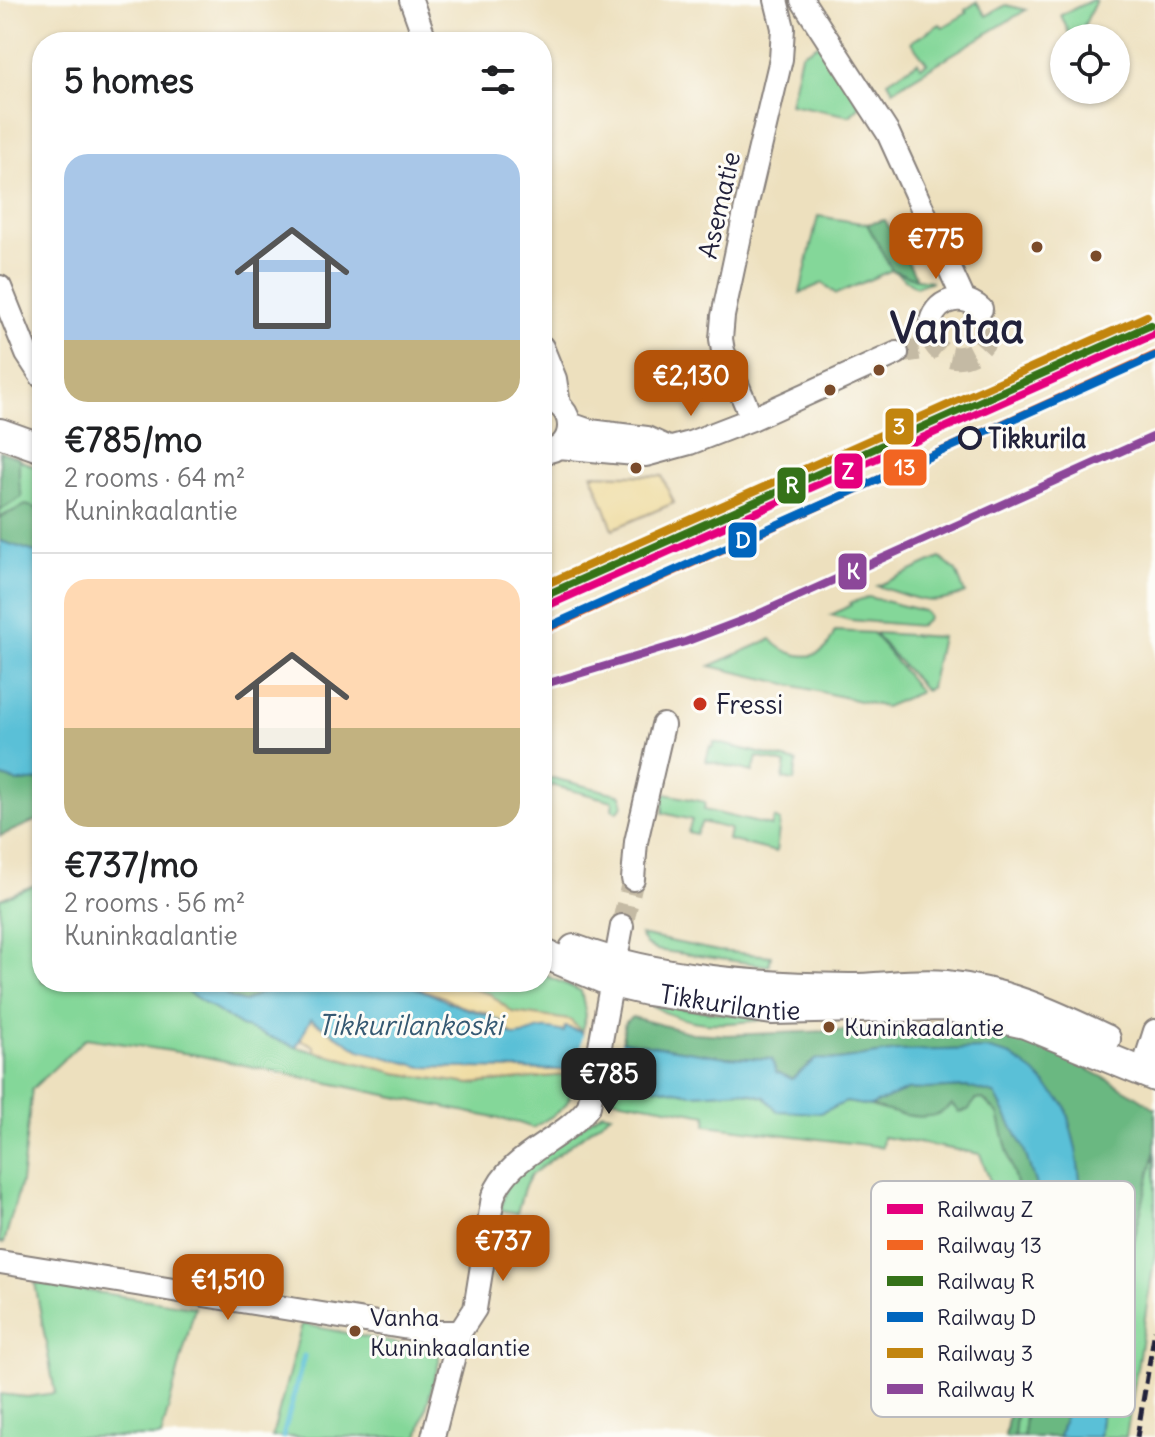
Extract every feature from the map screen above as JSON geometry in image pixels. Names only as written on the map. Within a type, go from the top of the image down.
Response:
[{"type":"main road","points":[[0,417],[32,425]]},
{"type":"main road","points":[[0,433],[32,444]]},
{"type":"main road","name":"Tikkurilantie","points":[[552,942],[615,972]]},
{"type":"main road","name":"Tikkurilantie","points":[[552,956],[615,972],[851,988],[897,984],[948,986],[1031,1004],[1153,1061]]},
{"type":"street","points":[[411,0],[422,32]]},
{"type":"street","name":"Asematie","points":[[752,419],[723,351],[721,339],[747,203],[781,59],[783,28],[776,0]]},
{"type":"street","points":[[802,0],[888,133],[972,304],[945,303],[937,309],[925,330]]},
{"type":"street","points":[[0,287],[32,362]]},
{"type":"street","points":[[552,450],[646,455],[690,443],[752,419],[897,353]]},
{"type":"street","points":[[552,372],[557,409],[568,437],[552,449]]},
{"type":"street","points":[[557,409],[590,431],[647,438],[669,448]]},
{"type":"street","points":[[633,879],[636,842],[663,725]]},
{"type":"street","points":[[433,1437],[460,1332],[475,1309],[493,1197],[498,1184],[508,1172],[589,1106],[622,926]]},
{"type":"street","points":[[0,1262],[433,1332],[460,1332]]},
{"type":"green space","points":[[1096,0],[1085,24],[1065,24],[1061,15]]},
{"type":"green space","points":[[977,2],[986,16],[1006,5],[1026,10],[893,90],[888,81],[918,62],[921,67],[927,63],[911,42],[940,24],[943,27],[967,13],[965,10]]},
{"type":"green space","points":[[822,42],[860,106],[850,116],[790,104],[801,54]]},
{"type":"green space","points":[[818,216],[867,224],[892,270],[836,294],[823,283],[800,293]]},
{"type":"green space","points":[[885,220],[917,279],[892,270],[867,224]]},
{"type":"green space","points":[[892,270],[917,279],[932,281],[916,287]]},
{"type":"green space","points":[[0,451],[32,465],[32,551],[0,541]]},
{"type":"green space","points":[[0,451],[19,458],[22,497],[0,510]]},
{"type":"green space","points":[[26,505],[32,507],[32,551],[0,541],[0,517]]},
{"type":"green space","points":[[940,558],[956,571],[965,593],[931,601],[877,586]]},
{"type":"green space","points":[[868,597],[924,611],[927,620],[920,626],[850,620],[831,615],[850,603]]},
{"type":"green space","points":[[835,631],[873,633],[920,692],[885,707],[710,666],[771,639],[789,652],[804,656],[819,653],[830,643]]},
{"type":"green space","points":[[876,633],[941,637],[930,688],[925,690]]},
{"type":"green space","points":[[714,742],[797,762],[794,781],[783,779],[786,764],[757,757],[753,772],[706,761]]},
{"type":"green space","points":[[0,776],[18,782],[32,781],[32,822],[0,836]]},
{"type":"green space","points":[[552,778],[621,795],[623,805],[617,812],[612,809],[613,801],[552,785]]},
{"type":"green space","points":[[666,794],[705,802],[704,810],[771,826],[774,818],[780,821],[776,852],[728,840],[730,829],[702,822],[696,834],[688,832],[692,820],[663,813],[663,796]]},
{"type":"green space","points":[[32,886],[32,992],[188,992],[241,1026],[296,1047],[396,1073],[470,1084],[575,1074],[571,1095],[558,1112],[533,1128],[197,1055],[86,1038],[32,1089],[21,1182],[4,1243],[0,1242],[0,899]]},
{"type":"green space","points":[[640,935],[718,951],[771,956],[769,966],[656,950],[646,945]]},
{"type":"green space","points":[[552,978],[581,991],[586,1016],[581,1032],[505,1017],[448,992],[552,992]]},
{"type":"green space","points":[[223,992],[262,992],[244,1002]]},
{"type":"green space","points":[[651,1005],[771,1019],[695,1022]]},
{"type":"green space","points":[[632,1017],[692,1033],[726,1035],[961,1026],[1036,1046],[1112,1082],[1155,1108],[1155,1151],[1135,1236],[1135,1181],[1080,1181],[1065,1105],[986,1049],[897,1051],[838,1060],[816,1059],[792,1079],[776,1072],[771,1059],[726,1057],[622,1041],[625,1022]]},
{"type":"green space","points":[[633,1018],[696,1039],[871,1033],[1155,1109],[1155,1255],[1135,1381],[1135,1181],[1080,1181],[1076,1149],[897,1051],[771,1059],[622,1041],[625,1022]]},
{"type":"green space","points":[[614,1079],[692,1094],[741,1091],[820,1113],[846,1102],[870,1106],[995,1094],[1024,1149],[1028,1181],[990,1181],[980,1154],[883,1137],[882,1147],[706,1125],[707,1115],[611,1098]]},
{"type":"green space","points":[[967,1087],[995,1094],[1024,1149],[1034,1181],[1015,1181],[998,1114],[983,1099],[976,1100],[968,1110],[959,1112],[951,1104],[944,1111],[924,1117],[902,1115],[870,1106],[907,1090]]},
{"type":"green space","points":[[602,1112],[611,1114],[531,1175],[517,1213],[501,1210],[505,1189],[515,1174]]},
{"type":"green space","points":[[35,1283],[195,1307],[161,1437],[0,1437],[0,1394],[27,1397],[55,1393]]},
{"type":"green space","points":[[302,1324],[439,1352],[418,1437],[272,1437]]},
{"type":"green space","points":[[1008,1417],[1057,1417],[1059,1437],[1005,1437]]},
{"type":"green space","points":[[1008,1417],[1016,1417],[1014,1437],[1005,1437]]},
{"type":"green space","points":[[1025,1417],[1064,1417],[1059,1437],[1023,1437]]},
{"type":"green space","points":[[1101,1417],[1129,1417],[1126,1437],[1099,1437]]},
{"type":"sand","points":[[592,474],[662,476],[674,503],[613,529]]},
{"type":"sand","points":[[429,992],[483,992],[512,1012],[570,1020],[581,1031],[565,1027],[564,1032],[543,1029],[514,1036],[487,1013],[460,1006]]},
{"type":"sand","points":[[310,1019],[360,1050],[422,1067],[564,1070],[575,1074],[470,1084],[396,1073],[314,1051],[314,1046],[300,1039]]},
{"type":"water","points":[[0,541],[32,551],[32,781],[18,782],[0,776]]},
{"type":"water","name":"Tikkurilankoski","points":[[188,992],[223,992],[244,1002],[262,992],[426,992],[492,1017],[502,1022],[506,1030],[515,1036],[545,1029],[564,1032],[565,1027],[584,1035],[726,1057],[772,1059],[776,1072],[792,1079],[816,1059],[838,1060],[897,1051],[986,1049],[1011,1056],[1035,1073],[1065,1105],[1080,1181],[1034,1181],[1024,1149],[995,1094],[967,1087],[907,1090],[870,1106],[846,1102],[820,1113],[777,1111],[765,1097],[741,1091],[692,1094],[564,1070],[422,1067],[360,1050],[311,1019],[296,1047],[241,1026]]},
{"type":"water","points":[[1064,1417],[1101,1417],[1099,1437],[1059,1437]]},
{"type":"pier","points":[[584,1029],[622,1037],[613,1083],[575,1078]]},
{"type":"waterway","points":[[283,1437],[304,1356]]},
{"type":"tunnel","points":[[930,333],[937,347],[947,355],[959,357],[970,354],[981,347],[987,337],[988,324],[981,309]]},
{"type":"tunnel","points":[[897,353],[936,347]]},
{"type":"tunnel","points":[[622,926],[633,879]]},
{"type":"railway","points":[[1137,1437],[1155,1330]]},
{"type":"rail line","name":"3","points":[[552,582],[1147,316]]},
{"type":"rail line","name":"R","points":[[552,593],[1151,325]]},
{"type":"rail line","name":"Z","points":[[552,604],[1155,334]]},
{"type":"rail line","name":"13","points":[[552,626],[1155,355]]},
{"type":"rail line","name":"D","points":[[552,625],[1155,356]]},
{"type":"rail line","name":"K","points":[[552,682],[685,642],[756,615],[1155,436]]},
{"type":"place","name":"Tikkurila","points":[[970,438]]},
{"type":"place","name":"Fressi","points":[[700,704]]},
{"type":"place","name":"Kuninkaalantie","points":[[829,1027]]},
{"type":"place","name":"Vanha Kuninkaalantie","points":[[355,1331]]},
{"type":"district","name":"Vantaa","points":[[957,328]]}]
